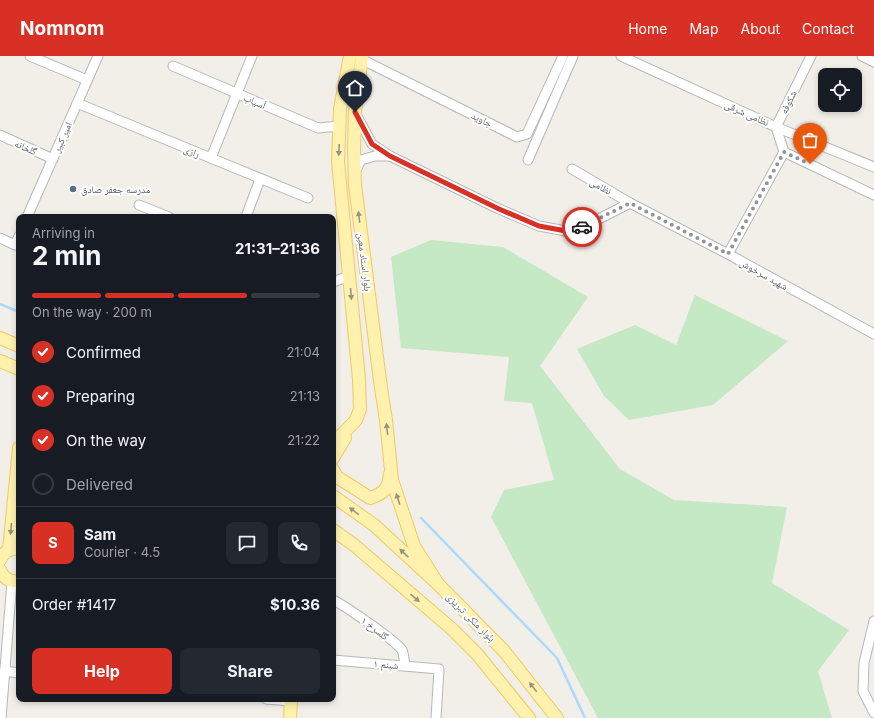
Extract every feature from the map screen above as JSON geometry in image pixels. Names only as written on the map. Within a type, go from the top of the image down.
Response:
[{"type":"main road","name":"بلوار استاد معین","points":[[358,57],[354,173],[392,480],[414,546],[438,584]]},
{"type":"main road","name":"بلوار استاد معین","points":[[356,420],[360,409],[359,379],[338,162],[340,110],[358,57]]},
{"type":"main road","points":[[0,338],[16,345]]},
{"type":"main road","points":[[0,361],[16,368]]},
{"type":"main road","points":[[336,441],[356,420]]},
{"type":"main road","points":[[336,453],[356,420]]},
{"type":"main road","points":[[336,475],[370,498],[381,494],[388,486],[391,466]]},
{"type":"main road","name":"بلوار ملکى تبریزى","points":[[336,498],[374,526],[438,584],[504,651],[557,718]]},
{"type":"main road","points":[[0,560],[5,552],[14,549],[16,509]]},
{"type":"main road","points":[[336,524],[352,544]]},
{"type":"main road","points":[[336,532],[452,629],[477,654],[529,718]]},
{"type":"main road","points":[[0,570],[3,576],[15,581]]},
{"type":"main road","points":[[290,718],[291,702]]},
{"type":"street","points":[[30,56],[87,80]]},
{"type":"street","name":"امیر کبیر","points":[[28,214],[98,56]]},
{"type":"street","points":[[211,158],[252,56]]},
{"type":"street","name":"جاوید","points":[[358,57],[517,137],[527,134],[563,56]]},
{"type":"street","points":[[528,160],[573,56]]},
{"type":"street","name":"نظامی شرقی","points":[[621,56],[776,127],[874,168]]},
{"type":"street","name":"شکوفه","points":[[776,127],[811,56]]},
{"type":"street","points":[[862,56],[874,62]]},
{"type":"street","name":"آسیاب","points":[[173,66],[318,128],[340,126]]},
{"type":"street","name":"رازی","points":[[77,103],[308,198]]},
{"type":"street","points":[[355,112],[372,144],[390,156],[499,209],[539,226],[566,231],[585,226],[630,203]]},
{"type":"street","points":[[728,254],[784,152],[776,127]]},
{"type":"street","name":"گلخانه","points":[[0,135],[53,159]]},
{"type":"street","points":[[784,152],[874,195]]},
{"type":"street","points":[[354,173],[361,160],[374,156],[390,156]]},
{"type":"street","name":"نظامی","points":[[572,169],[630,203]]},
{"type":"street","points":[[247,214],[260,179]]},
{"type":"street","name":"شهید سرخوش","points":[[630,203],[728,254],[874,334]]},
{"type":"street","points":[[139,205],[162,214]]},
{"type":"street","points":[[0,238],[15,245],[16,243]]},
{"type":"street","points":[[336,281],[349,276]]},
{"type":"street","points":[[1,718],[4,671],[15,581]]},
{"type":"street","name":"گلسرخ ۱","points":[[336,602],[348,609],[402,650],[405,666]]},
{"type":"street","points":[[874,621],[864,663],[863,691],[874,713]]},
{"type":"street","name":"شبنم ۱","points":[[336,660],[439,669],[436,718]]},
{"type":"street","points":[[4,671],[16,673]]},
{"type":"green space","points":[[431,240],[503,247],[588,297],[540,366],[620,469],[674,500],[787,507],[772,583],[849,630],[818,671],[832,718],[598,718],[491,517],[504,490],[554,480],[532,403],[504,401],[509,357],[401,348],[391,257]]},
{"type":"green space","points":[[695,295],[788,341],[713,405],[629,420],[604,396],[577,349],[635,325],[676,345]]},
{"type":"waterway","points":[[0,304],[16,311]]},
{"type":"waterway","points":[[421,518],[557,658],[585,718]]},
{"type":"way so far","points":[[582,227],[630,203],[728,254],[784,152],[810,164]]},
{"type":"place","name":"مدرسه جعفر صادق","points":[[73,189]]},
{"type":"route","points":[[355,112],[372,144],[390,156],[499,209],[539,226],[566,231],[582,227]]}]
